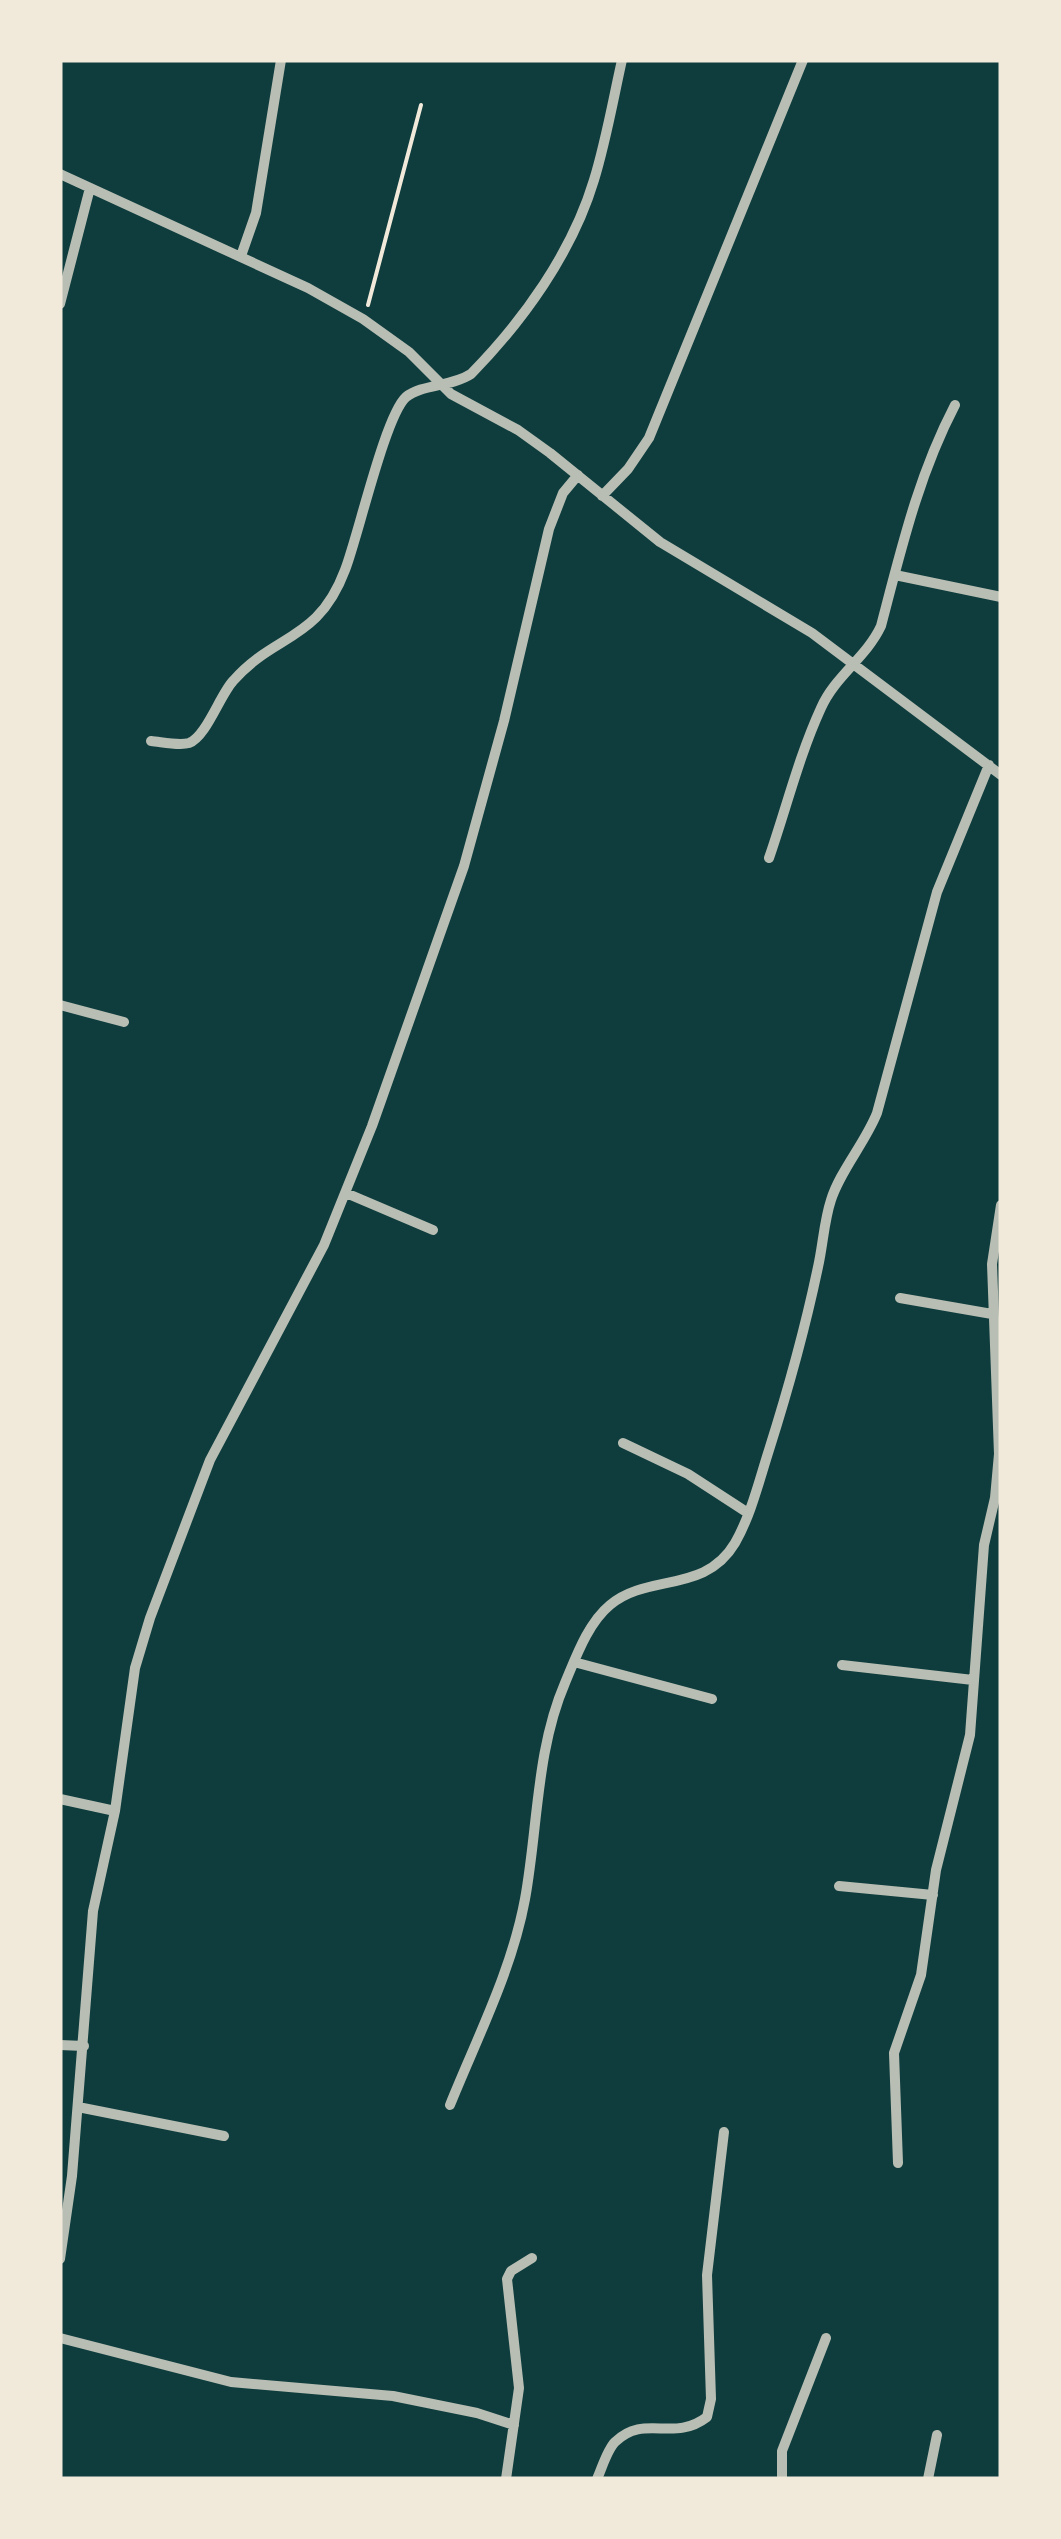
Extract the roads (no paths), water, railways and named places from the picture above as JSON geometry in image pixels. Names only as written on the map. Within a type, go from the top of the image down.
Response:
[{"type":"street","points":[[241,256],[256,213],[280,60]]},
{"type":"street","points":[[151,740],[187,744],[198,738],[238,675],[315,621],[333,598],[390,425],[405,398],[471,374],[530,308],[563,251],[594,182],[622,60]]},
{"type":"street","points":[[602,496],[628,469],[649,438],[803,60]]},
{"type":"street","points":[[60,174],[241,256],[363,318],[408,352],[442,387],[518,430],[693,565],[812,633],[1001,775]]},
{"type":"street","points":[[60,304],[90,188]]},
{"type":"street","points":[[769,858],[820,709],[881,626],[926,466],[955,406]]},
{"type":"street","points":[[60,2259],[66,2175],[84,2046],[93,1912],[114,1811],[135,1668],[210,1460],[324,1245],[346,1193],[464,866],[504,721],[549,530],[563,493],[578,475]]},
{"type":"street","points":[[895,575],[1001,598]]},
{"type":"street","points":[[450,2105],[514,1944],[525,1898],[550,1726],[596,1617],[612,1602],[630,1593],[698,1576],[711,1568],[734,1544],[748,1513],[784,1402],[818,1270],[831,1199],[866,1140],[877,1113],[937,892],[990,764]]},
{"type":"street","points":[[60,1005],[124,1022]]},
{"type":"street","points":[[346,1193],[433,1230]]},
{"type":"street","points":[[898,2162],[894,2053],[920,1975],[936,1870],[966,1758],[984,1545],[996,1484],[1000,1409],[992,1264],[1001,1205]]},
{"type":"street","points":[[900,1298],[992,1314]]},
{"type":"street","points":[[623,1443],[688,1474],[748,1513]]},
{"type":"street","points":[[574,1662],[712,1699]]},
{"type":"street","points":[[842,1665],[973,1680]]},
{"type":"street","points":[[60,1799],[114,1811]]},
{"type":"street","points":[[839,1886],[933,1895]]},
{"type":"street","points":[[60,2045],[84,2046]]},
{"type":"street","points":[[78,2107],[224,2136]]},
{"type":"street","points":[[597,2479],[613,2444],[632,2431],[646,2426],[692,2428],[707,2417],[711,2400],[707,2275],[724,2132]]},
{"type":"street","points":[[506,2479],[520,2388],[507,2279],[532,2258]]},
{"type":"street","points":[[60,2338],[204,2377],[392,2396],[477,2413],[514,2425]]},
{"type":"street","points":[[782,2479],[782,2452],[826,2338]]},
{"type":"street","points":[[928,2479],[937,2435]]}]
